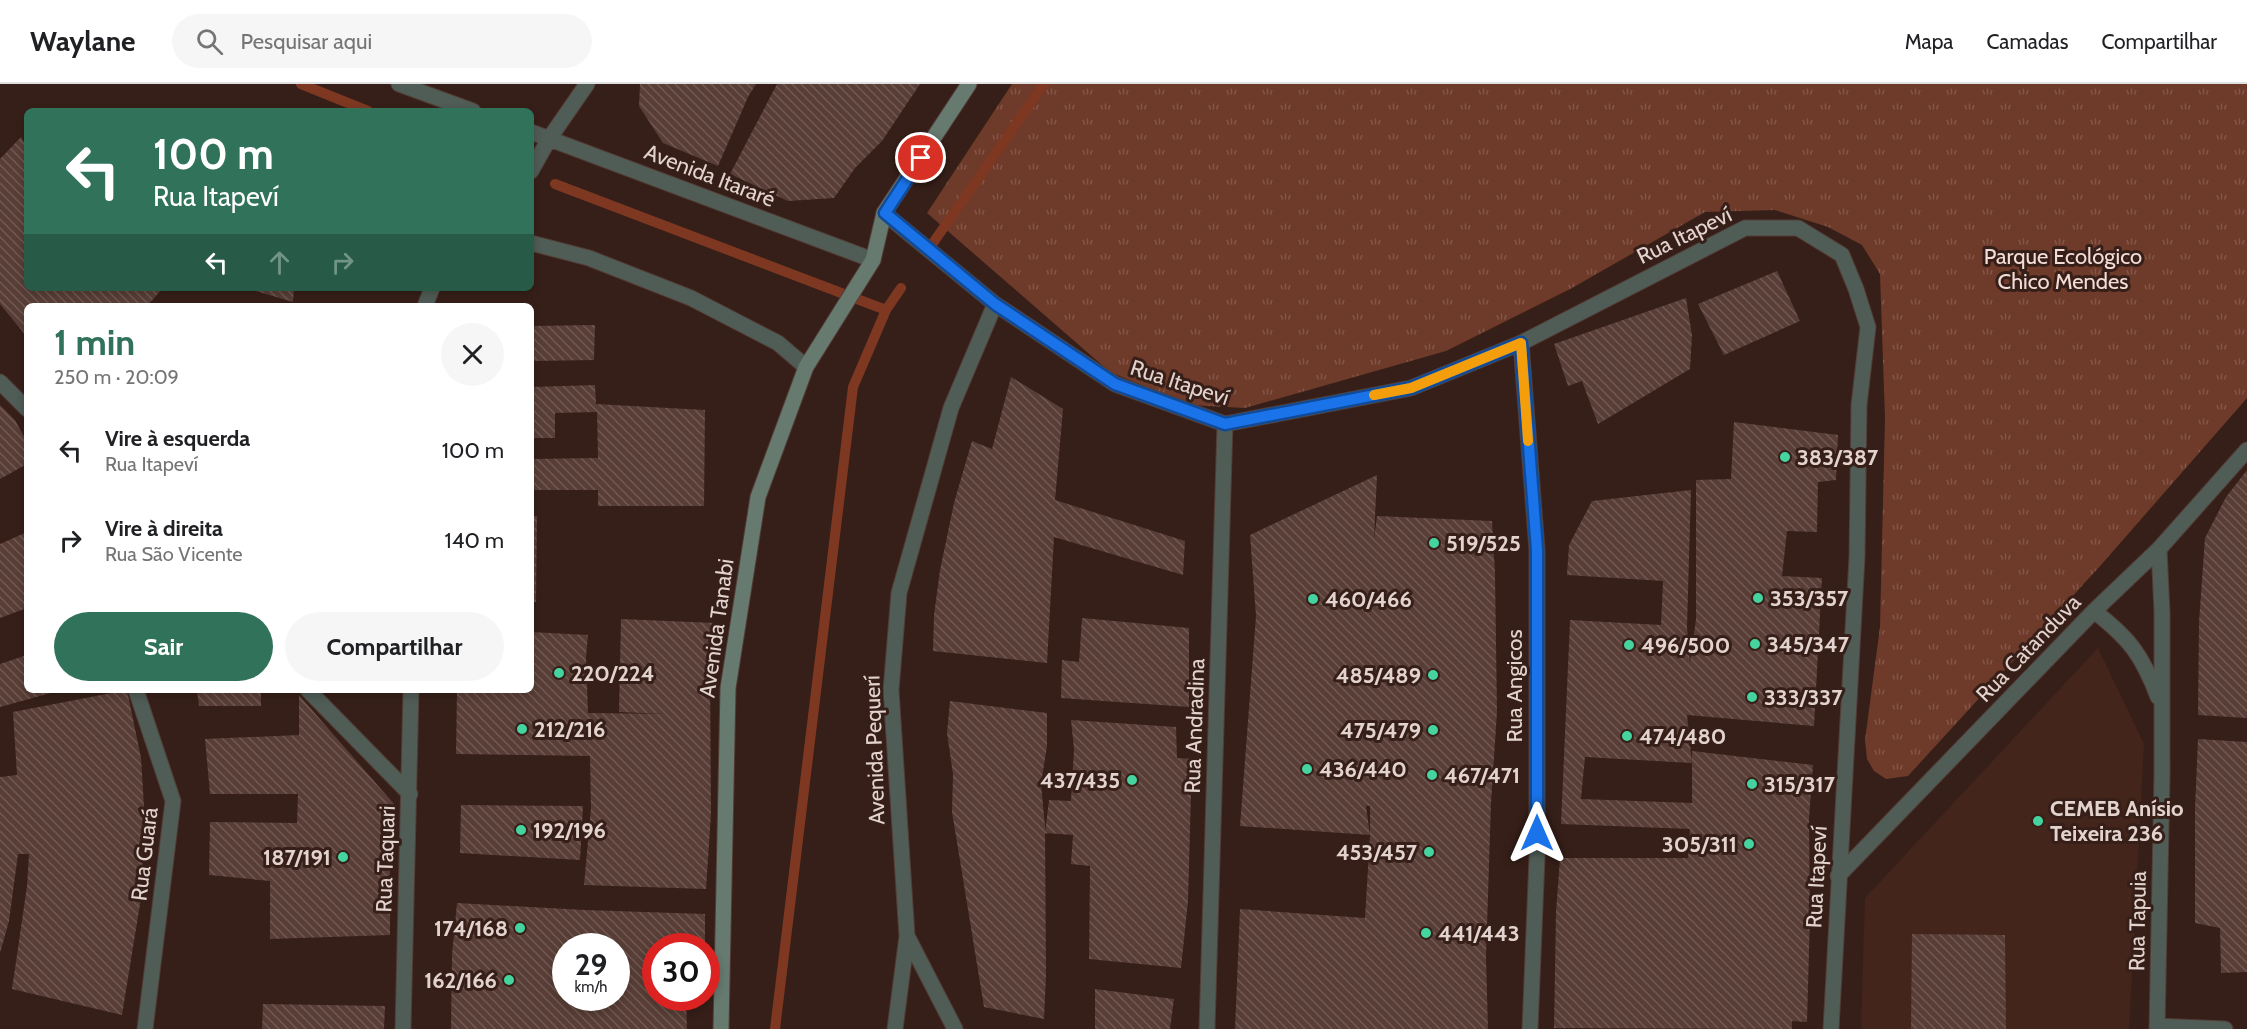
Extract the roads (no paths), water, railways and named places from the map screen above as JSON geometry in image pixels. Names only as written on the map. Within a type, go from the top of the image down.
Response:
[{"type":"street","points":[[399,84],[465,108]]},
{"type":"street","points":[[534,166],[549,139],[587,84]]},
{"type":"street","name":"Avenida Tanabi","points":[[721,1029],[728,688],[758,497],[806,367],[873,261],[885,213],[969,84]]},
{"type":"street","name":"Avenida Itararé","points":[[534,133],[873,261]]},
{"type":"street","name":"Rua Itapeví","points":[[885,213],[995,304],[1115,384],[1225,424],[1411,388],[1521,343],[1745,228],[1798,228],[1842,255],[1868,327],[1859,405],[1857,557],[1831,1029]]},
{"type":"street","points":[[534,244],[589,258],[691,298],[778,344],[806,367]]},
{"type":"street","name":"Avenida Pequerí","points":[[896,1029],[907,936],[891,690],[899,593],[951,408],[995,304]]},
{"type":"street","name":"Rua Angicos","points":[[1521,343],[1537,550],[1537,857],[1530,1029]]},
{"type":"street","points":[[0,382],[24,406]]},
{"type":"street","name":"Rua Andradina","points":[[1207,1029],[1225,424]]},
{"type":"street","name":"Rua Catanduva","points":[[1838,876],[2094,611],[2160,549],[2247,450]]},
{"type":"street","name":"Rua Tapuia","points":[[2157,1028],[2163,612],[2160,549]]},
{"type":"street","name":"Rua Tapuia","points":[[2094,611],[2116,628],[2133,646],[2150,676],[2161,706]]},
{"type":"street","name":"Rua Guará","points":[[137,693],[173,801],[145,1029]]},
{"type":"street","points":[[311,693],[410,794]]},
{"type":"street","name":"Rua Taquari","points":[[403,1029],[411,693]]},
{"type":"street","points":[[907,936],[955,1029]]},
{"type":"street","points":[[2157,1028],[2225,1029]]},
{"type":"waterway","points":[[301,84],[361,108]]},
{"type":"waterway","points":[[933,243],[1044,84]]},
{"type":"waterway","points":[[555,184],[886,310]]},
{"type":"waterway","points":[[775,1029],[853,387],[886,310],[901,288]]},
{"type":"place","name":"383/387","points":[[1785,457]]},
{"type":"place","name":"519/525","points":[[1434,543]]},
{"type":"place","name":"353/357","points":[[1758,598]]},
{"type":"place","name":"460/466","points":[[1313,599]]},
{"type":"place","name":"345/347","points":[[1755,644]]},
{"type":"place","name":"496/500","points":[[1629,645]]},
{"type":"place","name":"220/224","points":[[559,673]]},
{"type":"place","name":"485/489","points":[[1433,675]]},
{"type":"place","name":"333/337","points":[[1752,697]]},
{"type":"place","name":"212/216","points":[[522,729]]},
{"type":"place","name":"475/479","points":[[1433,730]]},
{"type":"place","name":"474/480","points":[[1627,736]]},
{"type":"place","name":"436/440","points":[[1307,769]]},
{"type":"place","name":"467/471","points":[[1432,775]]},
{"type":"place","name":"437/435","points":[[1132,780]]},
{"type":"place","name":"315/317","points":[[1752,784]]},
{"type":"place","name":"CEMEB Anísio Teixeira 236","points":[[2038,821]]},
{"type":"place","name":"192/196","points":[[521,830]]},
{"type":"place","name":"305/311","points":[[1749,844]]},
{"type":"place","name":"453/457","points":[[1429,852]]},
{"type":"place","name":"187/191","points":[[343,857]]},
{"type":"place","name":"174/168","points":[[520,928]]},
{"type":"place","name":"441/443","points":[[1426,933]]},
{"type":"place","name":"162/166","points":[[509,980]]},
{"type":"park label","name":"Parque Ecológico Chico Mendes","points":[[2063,268]]}]
